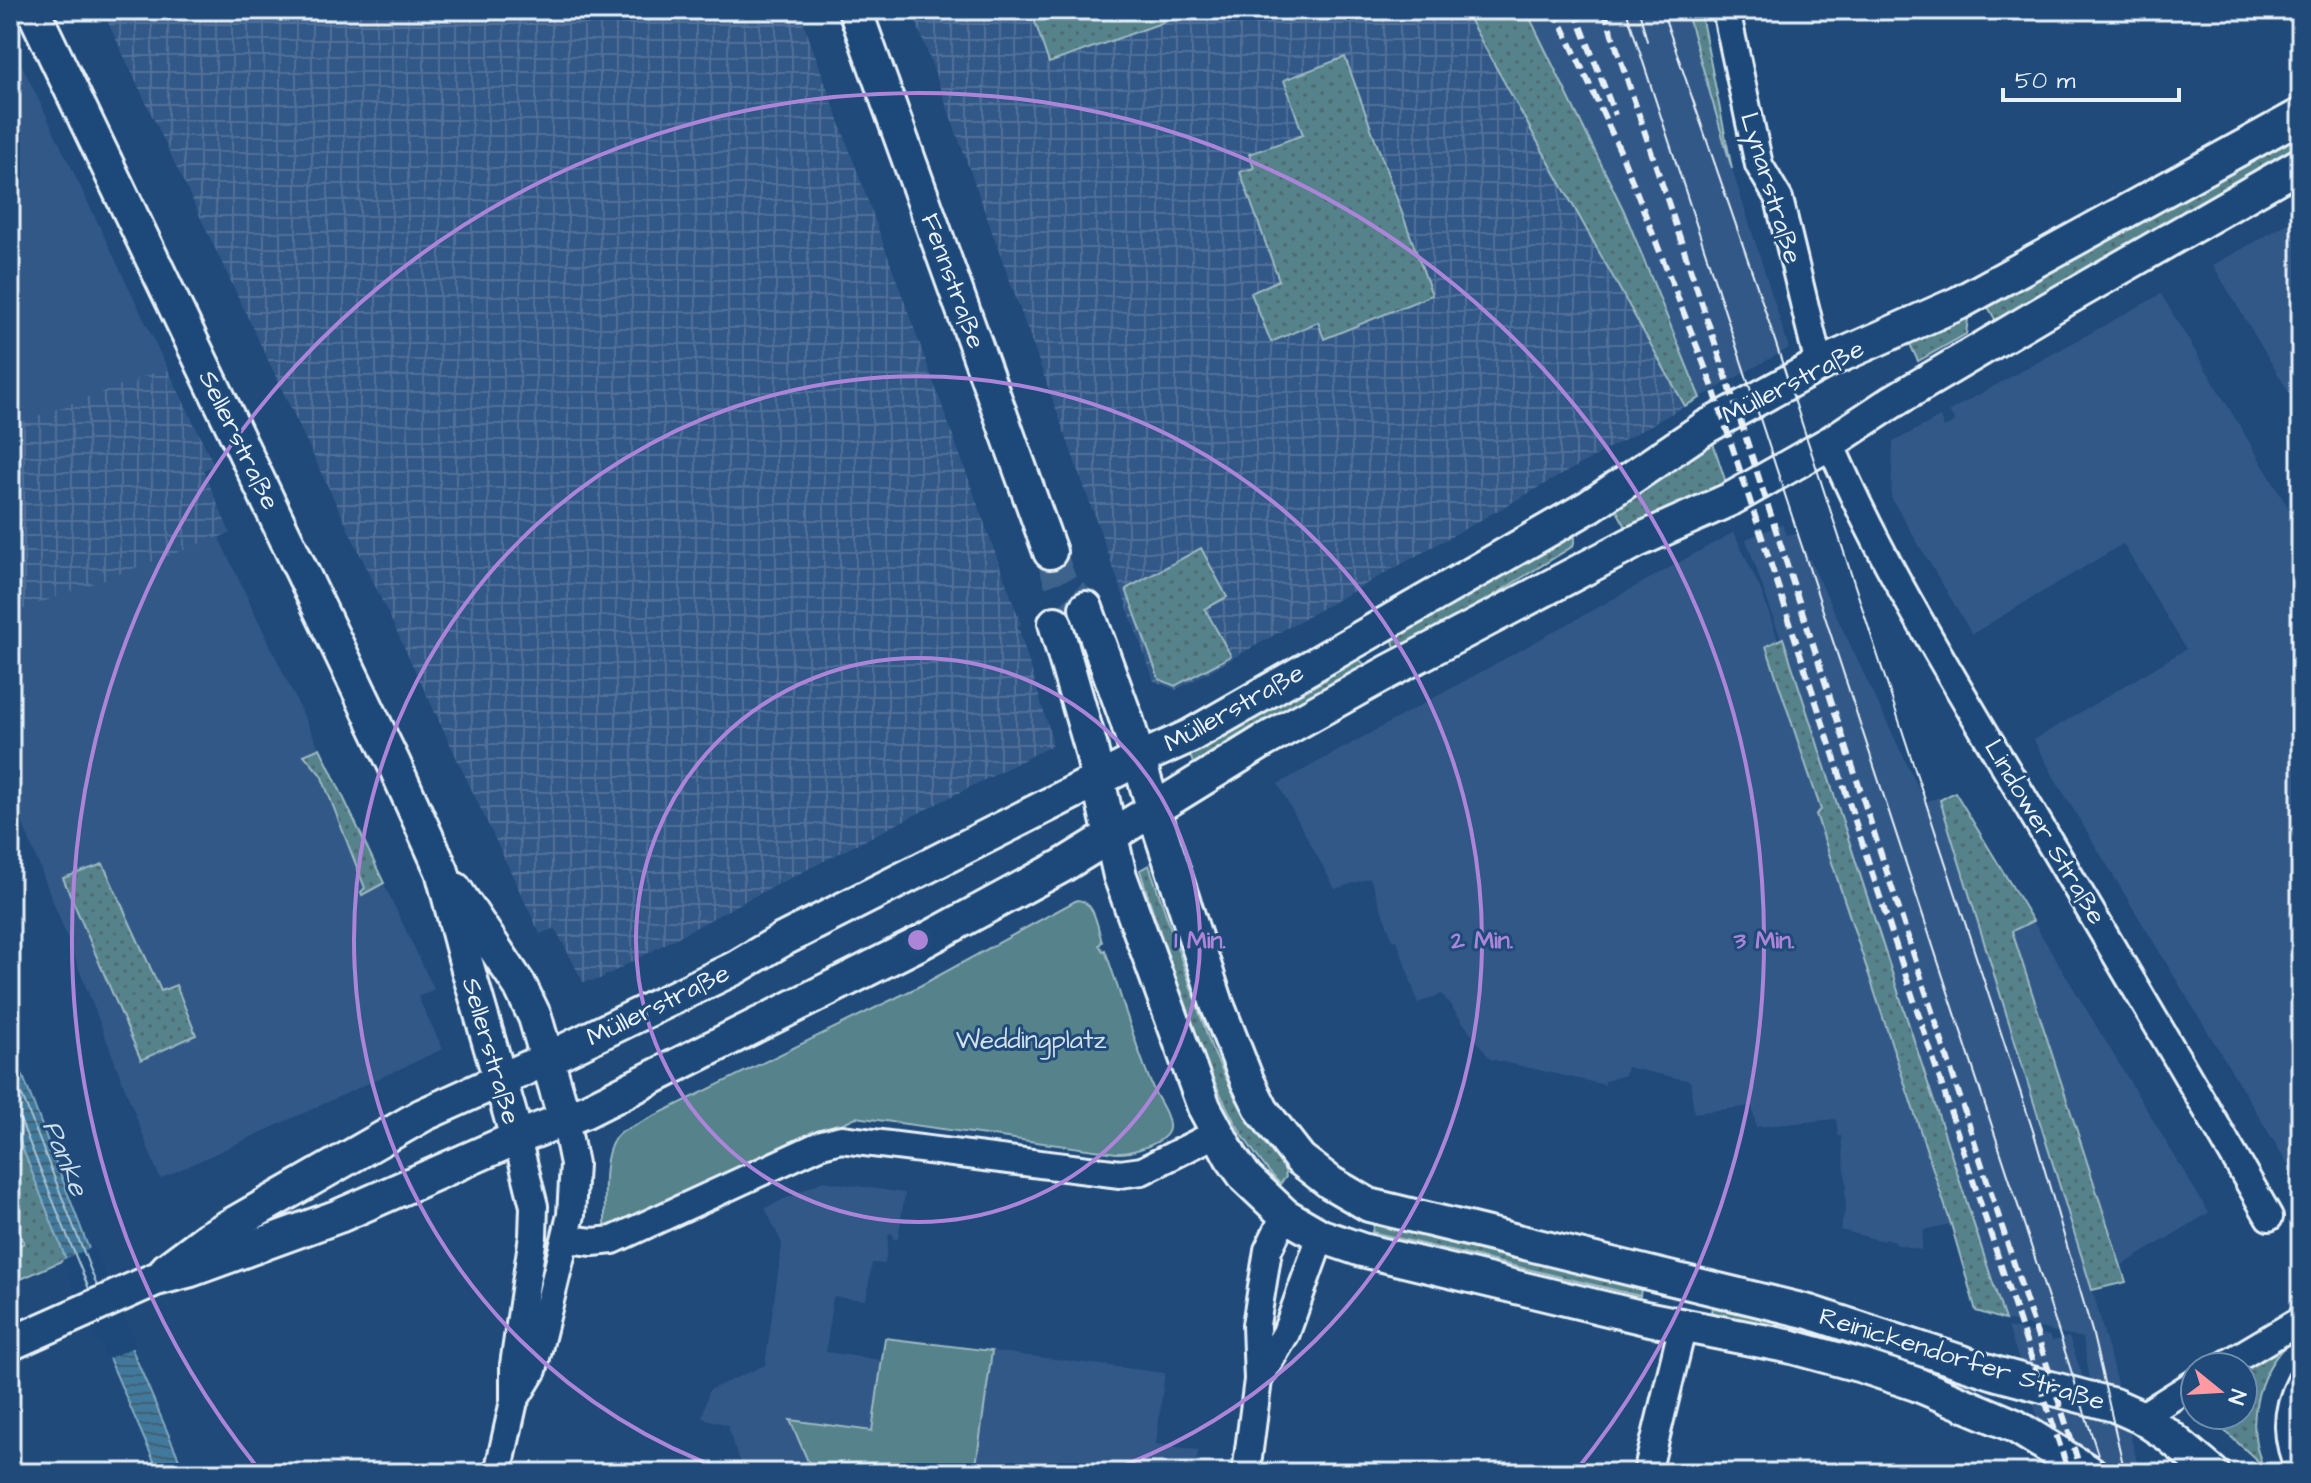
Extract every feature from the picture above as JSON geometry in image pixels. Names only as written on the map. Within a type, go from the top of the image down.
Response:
[{"type":"main road","name":"Sellerstraße","points":[[33,10],[442,871],[517,1138]]},
{"type":"main road","name":"Fennstraße","points":[[855,10],[1050,552]]},
{"type":"main road","name":"Müllerstraße","points":[[156,1279],[207,1239],[423,1115],[735,968],[782,940],[1190,736],[1590,506],[1706,427],[1819,365],[1959,303],[2301,115]]},
{"type":"main road","name":"Müllerstraße","points":[[10,1344],[156,1279],[203,1266],[339,1216],[609,1101],[922,942],[1062,866],[1264,741],[1388,672],[1618,551],[1731,499],[1830,443],[1892,402],[2042,313],[2301,164]]},
{"type":"main road","points":[[1590,506],[1618,551]]},
{"type":"main road","points":[[1086,608],[1139,759],[1153,810]]},
{"type":"main road","points":[[1055,623],[1099,780],[1120,876],[1175,1031],[1217,1133]]},
{"type":"main road","points":[[1368,634],[1388,672]]},
{"type":"main road","name":"Reinickendorfer Straße","points":[[1153,810],[1217,1004],[1247,1080],[1279,1134],[1300,1159],[1331,1183],[1369,1205],[1809,1312],[1998,1374],[2114,1405],[2141,1417],[2213,1473]]},
{"type":"main road","name":"Sellerstraße","points":[[442,871],[520,986],[535,1017],[565,1120]]},
{"type":"main road","name":"Reinickendorfer Straße","points":[[1217,1133],[1246,1178],[1285,1215],[1321,1236],[1377,1254],[1792,1347],[1862,1366],[1916,1384],[2015,1426],[2091,1473]]},
{"type":"main road","points":[[1285,1215],[1331,1183]]},
{"type":"main road","points":[[1321,1236],[1331,1183]]},
{"type":"main road","points":[[1683,1325],[1693,1284]]},
{"type":"street","name":"Lynarstraße","points":[[1726,10],[1759,165],[1779,199],[1819,365]]},
{"type":"street","name":"Lindower Straße","points":[[1830,443],[1855,498],[1926,632],[2269,1217]]},
{"type":"street","points":[[514,1401],[533,1370],[567,1239],[574,1164],[565,1120]]},
{"type":"street","points":[[567,1239],[593,1242],[613,1240],[822,1144],[841,1139],[1120,1174],[1142,1171],[1217,1133]]},
{"type":"street","points":[[498,1473],[514,1401],[514,1365],[533,1236],[534,1206],[517,1138]]},
{"type":"street","points":[[1246,1473],[1258,1380],[1255,1334],[1268,1250],[1285,1215]]},
{"type":"street","points":[[1258,1380],[1286,1333],[1321,1236]]},
{"type":"street","points":[[2249,1351],[2301,1320]]},
{"type":"street","points":[[1647,1473],[1683,1325]]},
{"type":"street","points":[[2301,1381],[2292,1398],[2287,1425],[2291,1451],[2301,1473]]},
{"type":"street","points":[[2141,1417],[2179,1393]]},
{"type":"shaded area","points":[[102,10],[799,10],[1021,624],[1018,626],[1052,739],[1051,746],[745,901],[598,980],[583,982],[555,928],[540,934]]},
{"type":"shaded area","points":[[912,10],[1464,10],[1685,406],[1176,690],[1154,681]]},
{"type":"shaded area","points":[[1464,10],[1700,10],[1732,169],[1789,348],[1685,406]]},
{"type":"shaded area","points":[[10,40],[214,465],[203,470],[230,533],[219,538],[434,989],[418,997],[443,1049],[160,1179],[10,790]]},
{"type":"shaded area","points":[[2301,216],[2301,413],[2213,265]]},
{"type":"shaded area","points":[[2161,294],[2301,529],[2301,1186],[2034,740],[2186,649],[2123,544],[1972,634],[1891,498],[1893,442],[1940,417],[1944,428],[1955,421],[1949,411]]},
{"type":"shaded area","points":[[167,368],[214,465],[203,470],[230,533],[10,614],[10,426]]},
{"type":"shaded area","points":[[1782,524],[1786,535],[1797,533],[1925,802],[1939,797],[2096,1302],[2140,1473],[2057,1473],[2052,1461],[2008,1327],[2049,1336],[2052,1341],[2069,1337],[2086,1386],[2091,1385],[2083,1338],[2005,1320],[1821,754],[1746,539]]},
{"type":"shaded area","points":[[1734,532],[1762,593],[1778,640],[1767,646],[1821,810],[1816,814],[1951,1224],[1924,1230],[1921,1250],[1895,1244],[1895,1241],[1885,1238],[1884,1241],[1840,1230],[1847,1189],[1836,1119],[1756,1127],[1752,1106],[1694,1113],[1690,1081],[1627,1067],[1625,1075],[1605,1081],[1605,1085],[1490,1059],[1442,994],[1418,1003],[1397,940],[1393,941],[1370,878],[1335,889],[1278,784]]},
{"type":"shaded area","points":[[2033,921],[2209,1213],[2121,1266],[2012,930]]},
{"type":"shaded area","points":[[823,1181],[905,1193],[898,1239],[893,1239],[893,1234],[889,1233],[885,1264],[872,1263],[866,1300],[833,1297],[826,1352],[881,1360],[872,1431],[790,1421],[813,1473],[746,1473],[728,1425],[702,1418],[709,1390],[765,1365],[782,1244],[765,1208]]},
{"type":"shaded area","points":[[992,1351],[1165,1373],[1156,1444],[1198,1450],[1195,1473],[975,1473]]},
{"type":"green space","points":[[1031,10],[1198,10],[1049,63]]},
{"type":"green space","points":[[1464,10],[1526,10],[1624,211],[1700,398],[1685,406]]},
{"type":"green space","points":[[1686,10],[1700,10],[1732,169]]},
{"type":"green space","points":[[1345,57],[1432,295],[1324,339],[1318,322],[1271,342],[1251,293],[1279,280],[1240,172],[1254,168],[1249,154],[1303,135],[1284,80]]},
{"type":"green space","points":[[2298,133],[2301,150],[1997,323],[1987,305]]},
{"type":"green space","points":[[1966,315],[1966,334],[1918,361],[1908,340]]},
{"type":"green space","points":[[1710,434],[1729,492],[1631,536],[1611,500]]},
{"type":"green space","points":[[1569,532],[1575,538],[1573,546],[1402,652],[1396,650],[1393,641],[1396,635]]},
{"type":"green space","points":[[1201,548],[1227,597],[1205,609],[1231,656],[1175,686],[1159,679],[1126,589]]},
{"type":"green space","points":[[1783,638],[2005,1320],[1976,1311],[1951,1224],[1816,814],[1821,810],[1766,646]]},
{"type":"green space","points":[[1358,658],[1367,667],[1194,766],[1190,755],[1327,679],[1337,665]]},
{"type":"green space","points":[[320,748],[384,883],[362,895],[365,888],[321,775],[304,755]]},
{"type":"green space","points":[[1955,792],[2033,921],[2012,931],[2126,1282],[2092,1290],[1940,800]]},
{"type":"green space","points":[[103,864],[161,991],[176,985],[196,1035],[141,1060],[63,878]]},
{"type":"green space","points":[[1149,865],[1212,1049],[1236,1099],[1283,1165],[1286,1177],[1280,1184],[1246,1140],[1208,1067],[1140,870]]},
{"type":"green space","name":"Weddingplatz","points":[[1077,900],[1083,901],[1092,910],[1102,942],[1099,945],[1105,950],[1141,1058],[1166,1114],[1169,1128],[1155,1143],[1130,1152],[1116,1153],[856,1117],[612,1231],[605,1227],[609,1150],[621,1132],[916,988]]},
{"type":"green space","points":[[10,1116],[66,1259],[10,1284],[10,1250],[24,1243],[10,1213]]},
{"type":"green space","points":[[1374,1224],[1641,1289],[1640,1296],[1372,1232]]},
{"type":"green space","points":[[1712,1307],[1808,1329],[1806,1337],[1711,1312]]},
{"type":"green space","points":[[885,1338],[992,1351],[975,1473],[813,1473],[790,1420],[872,1431]]},
{"type":"green space","points":[[2282,1343],[2285,1346],[2267,1371],[2259,1392],[2259,1357]]},
{"type":"green space","points":[[2225,1431],[2254,1431],[2259,1462]]},
{"type":"water","points":[[10,1042],[89,1249],[185,1473],[159,1473],[66,1259],[10,1116]]},
{"type":"pier","points":[[93,1247],[136,1346],[107,1359],[62,1260]]},
{"type":"tunnel","points":[[1050,552],[1061,583],[1086,608]]},
{"type":"tram line","points":[[1626,10],[2104,1473]]},
{"type":"tram line","points":[[1639,10],[1647,41]]},
{"type":"tram line","points":[[1662,10],[1760,295],[2035,1137],[2092,1331],[2125,1473]]},
{"type":"railway","points":[[1555,10],[1622,155],[1712,385],[2069,1473]]},
{"type":"railway","points":[[1575,10],[1615,115]]},
{"type":"railway","points":[[1604,10],[2082,1473]]},
{"type":"water label","name":"Panke","points":[[65,1158]]}]
